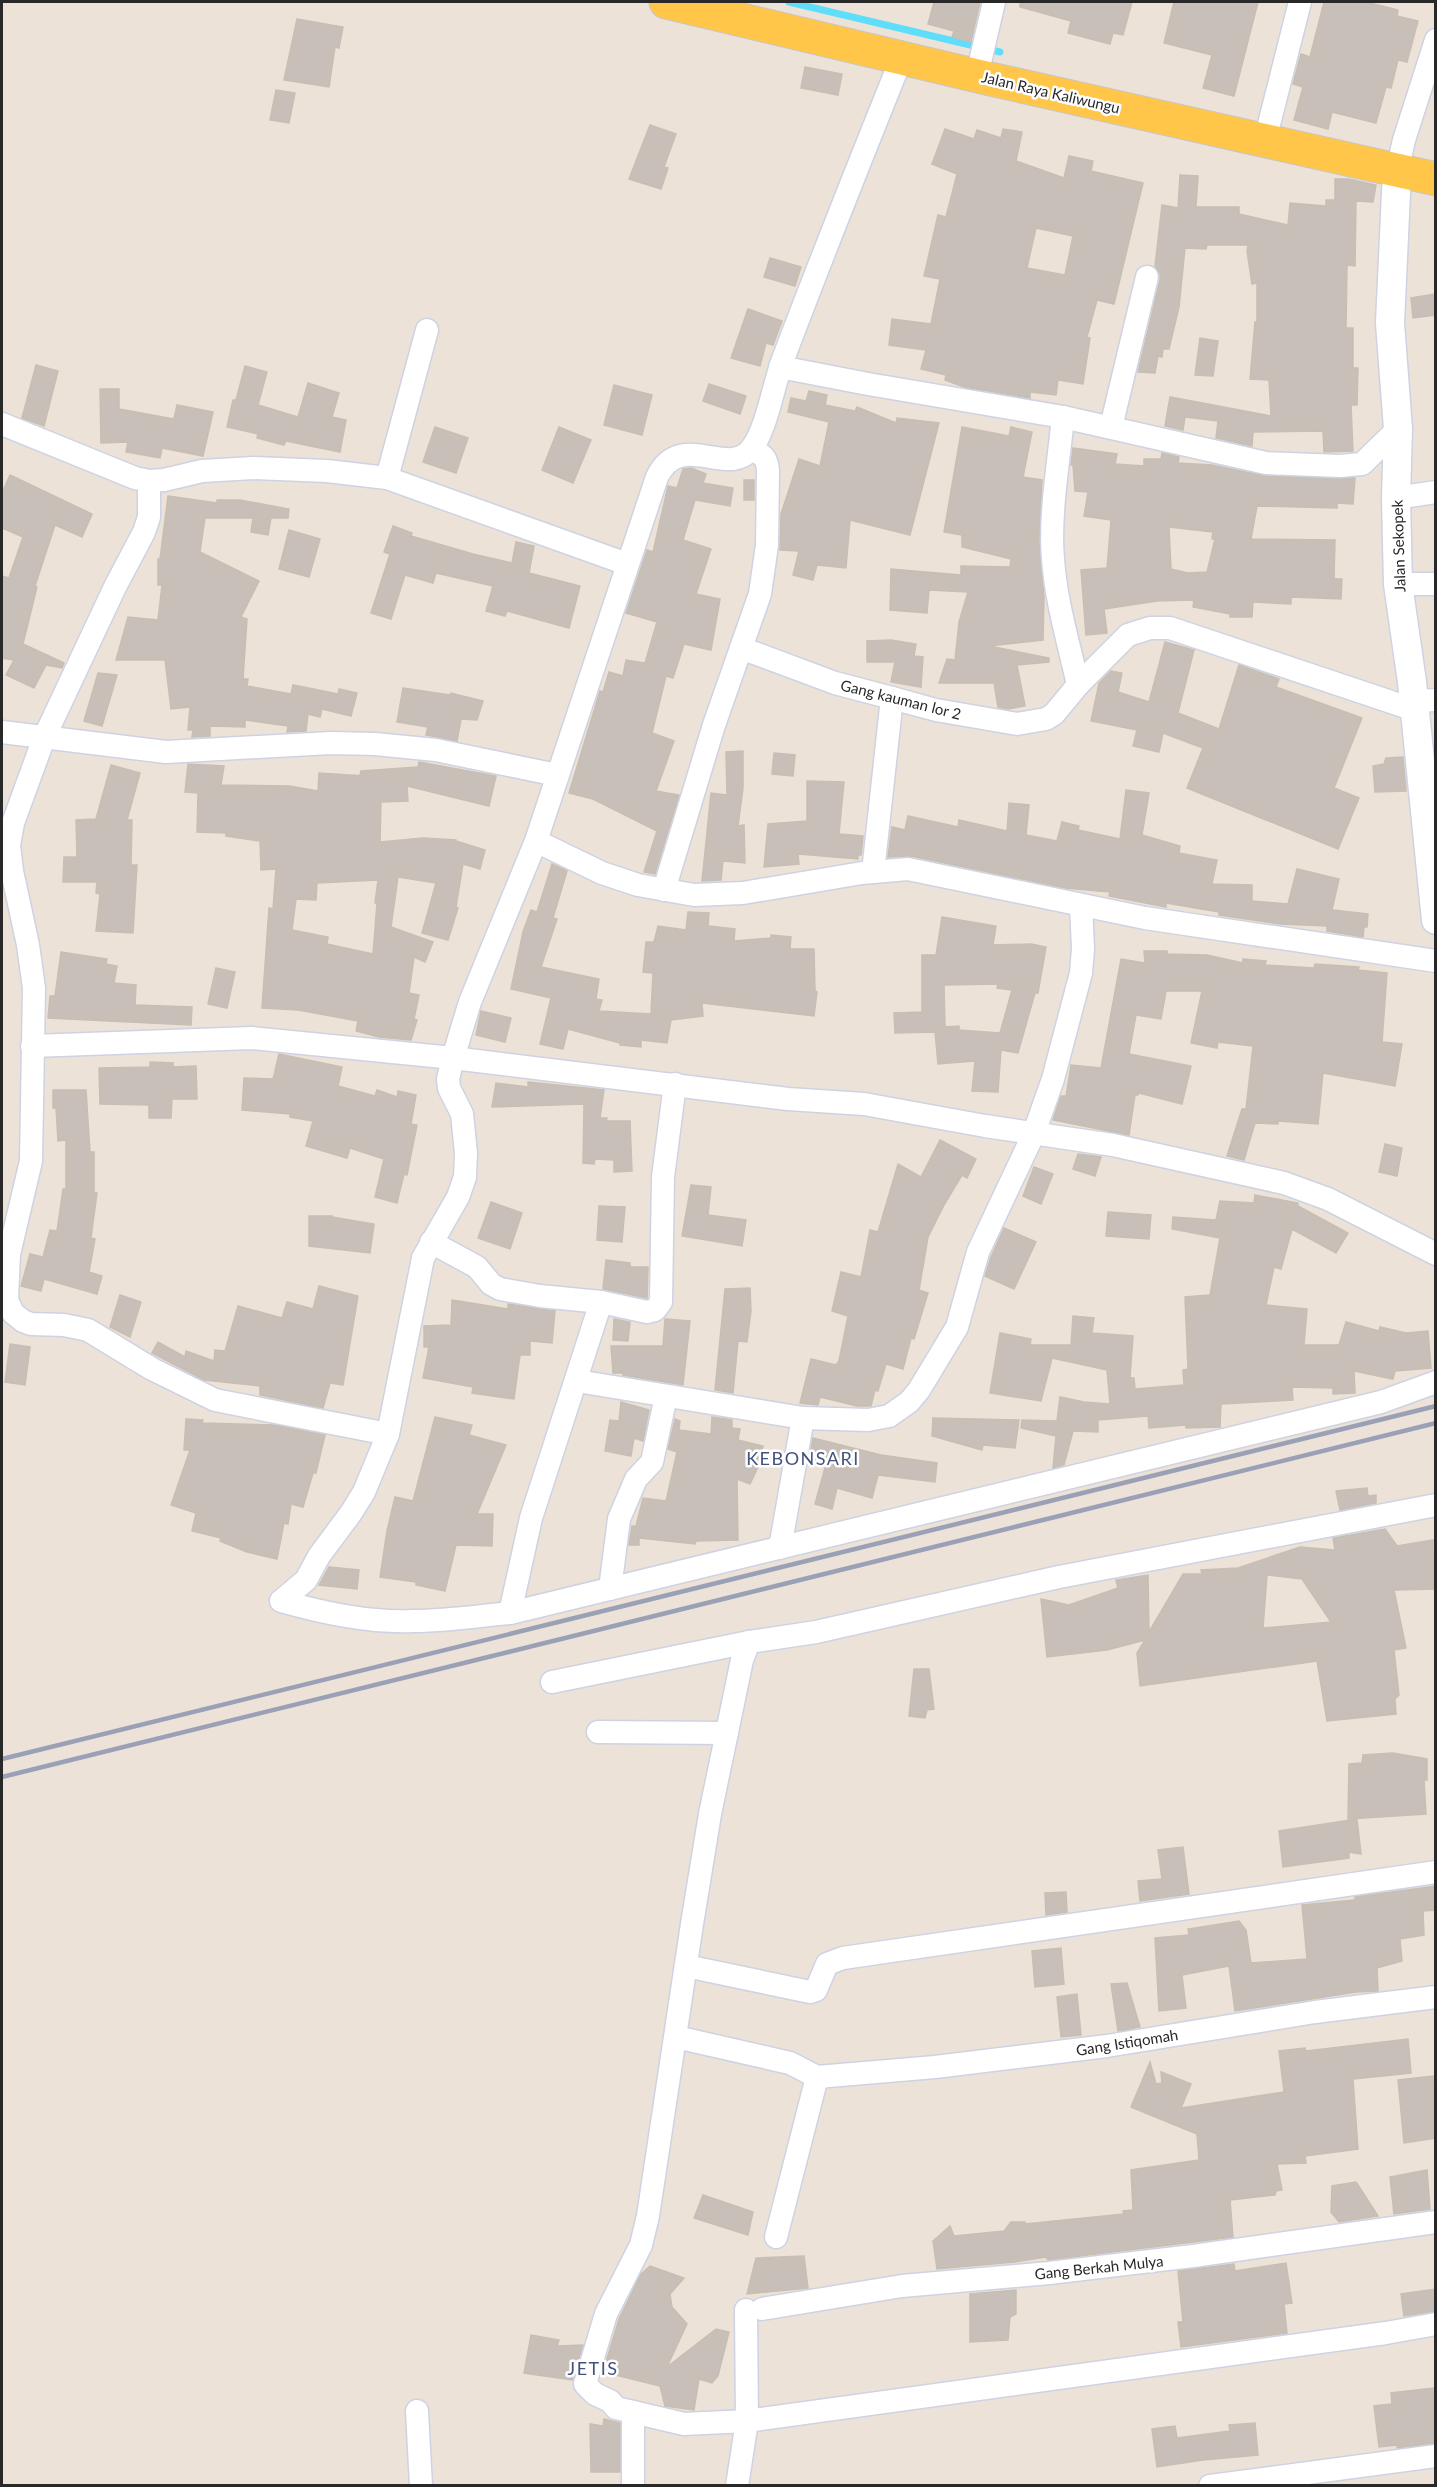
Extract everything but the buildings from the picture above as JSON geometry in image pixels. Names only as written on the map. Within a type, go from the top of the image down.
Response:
[{"type":"main road","name":"Jalan Raya Kaliwungu","points":[[666,2],[902,57],[987,67],[1265,140],[1436,178]]},
{"type":"street","points":[[987,67],[994,2]]},
{"type":"street","points":[[1265,140],[1300,2]]},
{"type":"street","points":[[1397,171],[1404,140],[1436,40]]},
{"type":"street","points":[[902,57],[780,367],[760,434],[751,449],[741,456],[729,459],[686,454],[668,460],[657,477],[536,841],[470,1002],[453,1058],[448,1079],[449,1088],[462,1114],[466,1153],[465,1177],[458,1197],[423,1258],[388,1434],[364,1492],[351,1514],[315,1562],[306,1580],[282,1601],[320,1611],[390,1621],[413,1622],[510,1614],[1381,1402],[1436,1382]]},
{"type":"street","name":"Jalan Sekopek","points":[[1397,171],[1390,323],[1398,429],[1396,498],[1398,584],[1428,753],[1436,920]]},
{"type":"street","points":[[1111,427],[1147,278]]},
{"type":"street","points":[[387,478],[427,330]]},
{"type":"street","points":[[780,367],[1063,417],[1266,463],[1340,466],[1362,464],[1398,429]]},
{"type":"street","points":[[1063,417],[1052,529],[1052,557],[1078,685]]},
{"type":"street","points":[[2,424],[135,478],[149,481],[202,471],[253,468],[327,471],[387,478],[627,564]]},
{"type":"street","points":[[664,890],[714,725],[760,594],[767,545],[768,462],[764,455],[751,449]]},
{"type":"street","points":[[149,481],[149,518],[144,532],[115,587],[7,822],[12,871],[28,945],[34,988],[31,1161],[9,1254],[6,1276],[7,1300],[13,1314],[31,1324],[64,1325],[88,1330],[152,1369],[215,1400],[388,1434]]},
{"type":"street","points":[[1396,498],[1436,492]]},
{"type":"street","points":[[1398,584],[1436,584]]},
{"type":"street","name":"Gang kauman lor 2","points":[[741,648],[836,683],[936,710],[1017,724],[1046,719],[1054,714],[1078,685],[1128,635],[1150,628],[1170,628],[1418,701]]},
{"type":"street","points":[[873,872],[892,698]]},
{"type":"street","points":[[2,732],[165,752],[322,743],[375,744],[436,750],[557,775]]},
{"type":"street","points":[[536,841],[602,873],[638,885],[694,895],[743,893],[873,872],[921,870],[1081,905],[1193,926],[1436,961]]},
{"type":"street","points":[[577,1381],[803,1418],[868,1420],[890,1416],[909,1402],[919,1390],[957,1328],[978,1252],[1034,1133],[1053,1079],[1081,973],[1083,950],[1081,905]]},
{"type":"street","points":[[32,1046],[252,1038],[453,1058],[788,1099],[864,1104],[985,1126],[1113,1145],[1284,1183],[1328,1200],[1436,1254]]},
{"type":"street","points":[[431,1242],[477,1267],[492,1284],[500,1289],[540,1296],[601,1302],[647,1312],[655,1310],[661,1302],[663,1177],[675,1084]]},
{"type":"street","points":[[510,1614],[531,1518],[601,1302]]},
{"type":"street","points":[[610,1589],[619,1519],[636,1479],[652,1462],[666,1396]]},
{"type":"street","points":[[780,1548],[803,1418]]},
{"type":"street","points":[[552,1682],[749,1642],[816,1632],[1059,1577],[1425,1507]]},
{"type":"street","points":[[749,1642],[742,1660],[708,1825],[653,2190],[641,2245],[606,2314],[585,2384],[595,2394],[610,2401],[616,2408],[684,2424],[747,2421],[1386,2333],[1436,2324]]},
{"type":"street","points":[[598,1732],[727,1733]]},
{"type":"street","points":[[686,1966],[810,1992],[816,1990],[827,1964],[843,1958],[1436,1872]]},
{"type":"street","name":"Gang Istiqomah","points":[[817,2077],[935,2067],[1107,2046],[1315,2012],[1436,1997]]},
{"type":"street","points":[[676,2037],[790,2063],[817,2077],[776,2237]]},
{"type":"street","name":"Gang Berkah Mulya","points":[[747,2421],[754,2309],[902,2286],[1049,2273],[1436,2222]]},
{"type":"street","points":[[417,2411],[421,2486]]},
{"type":"street","points":[[633,2412],[633,2486]]},
{"type":"street","points":[[737,2486],[747,2421]]},
{"type":"street","points":[[1210,2486],[1436,2456]]},
{"type":"waterway","points":[[789,2],[1000,52]]},
{"type":"railway","points":[[2,1759],[1436,1406]]},
{"type":"railway","points":[[2,1777],[1436,1423]]},
{"type":"district","name":"KEBONSARI","points":[[803,1458]]},
{"type":"district","name":"JETIS","points":[[593,2368]]}]
